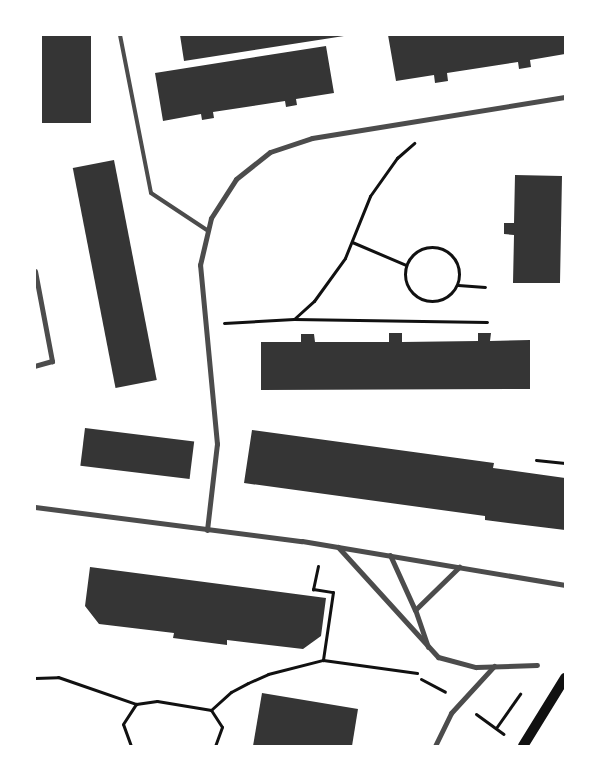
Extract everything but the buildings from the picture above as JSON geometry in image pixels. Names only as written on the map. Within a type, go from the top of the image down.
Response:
[{"type":"main road","points":[[523,746],[565,678]]},
{"type":"street","points":[[207,530],[218,444],[200,265],[207,230],[222,197],[236,179],[270,152],[312,138],[565,97]]},
{"type":"street","points":[[35,271],[52,361],[35,366]]},
{"type":"street","points":[[35,507],[338,547],[565,585]]},
{"type":"street","points":[[338,547],[429,650],[438,657],[456,664],[494,666],[537,665]]},
{"type":"street","points":[[390,555],[415,610],[429,650]]},
{"type":"street","points":[[415,610],[459,567]]},
{"type":"street","points":[[435,746],[451,713],[494,666]]},
{"type":"lane","points":[[120,35],[151,193],[207,230]]},
{"type":"path","points":[[294,319],[331,281],[352,242],[370,196],[397,158],[444,116]]},
{"type":"path","points":[[352,242],[406,265]]},
{"type":"path","points":[[422,248],[441,248],[455,259],[460,276],[458,285],[446,298],[428,302],[420,299],[407,286],[406,265],[414,253],[422,248]]},
{"type":"path","points":[[458,285],[485,287]]},
{"type":"path","points":[[206,323],[294,319],[487,322]]},
{"type":"path","points":[[536,460],[565,463]]},
{"type":"path","points":[[318,566],[313,589],[333,592],[323,660]]},
{"type":"path","points":[[211,710],[232,692],[268,674],[323,660],[417,673]]},
{"type":"path","points":[[35,678],[58,677],[136,704],[157,701],[211,710],[222,727],[215,746]]},
{"type":"path","points":[[421,679],[449,695]]},
{"type":"path","points":[[494,727],[520,694]]},
{"type":"path","points":[[131,746],[123,724],[136,704]]},
{"type":"path","points":[[480,717],[506,735]]}]
